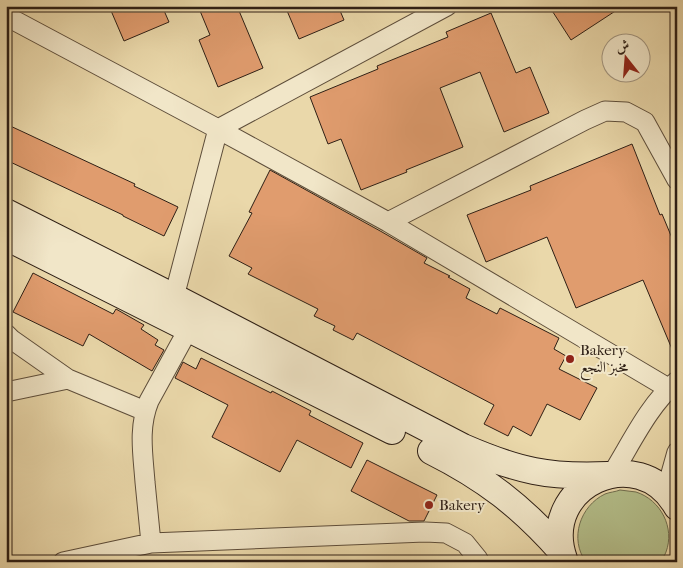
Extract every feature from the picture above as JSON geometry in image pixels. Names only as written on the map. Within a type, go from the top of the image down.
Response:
[{"type":"main road","points":[[6,212],[463,447],[486,457],[534,471],[583,476],[625,473],[637,475],[659,486],[672,501]]},
{"type":"main road","points":[[8,243],[189,328],[452,461],[492,486],[529,516],[563,556]]},
{"type":"main road","points":[[563,556],[560,526],[568,503],[585,485],[610,475]]},
{"type":"street","points":[[174,297],[218,129],[447,6]]},
{"type":"street","points":[[6,16],[388,222],[673,384],[658,400],[610,475]]},
{"type":"street","points":[[388,222],[605,111],[626,112],[645,122],[677,180]]},
{"type":"street","points":[[151,543],[142,445],[145,411],[189,328]]},
{"type":"street","points":[[6,334],[68,379],[145,411]]},
{"type":"street","points":[[6,392],[68,379]]},
{"type":"street","points":[[672,501],[670,477],[677,452]]},
{"type":"street","points":[[63,562],[151,543],[425,532],[446,533],[465,543],[478,559],[478,562]]},
{"type":"green space","points":[[620,490],[636,492],[645,496],[659,508],[664,516],[669,534],[666,553],[660,562],[586,562],[581,553],[578,534],[580,524],[589,506],[605,494]]},
{"type":"building","points":[[109,6],[162,6],[169,22],[124,41]]},
{"type":"building","points":[[198,6],[237,6],[263,68],[218,87],[199,40],[210,35]]},
{"type":"building","points":[[285,6],[338,6],[344,20],[299,39]]},
{"type":"building","points":[[549,6],[623,6],[571,40]]},
{"type":"building","points":[[491,13],[516,73],[530,67],[549,113],[504,132],[480,72],[440,88],[463,147],[361,190],[341,139],[328,144],[310,97],[378,69],[377,66],[448,37],[446,32]]},
{"type":"building","points":[[6,124],[135,184],[134,186],[178,207],[164,236],[6,160]]},
{"type":"building","points":[[632,144],[660,215],[662,214],[677,250],[677,361],[643,280],[576,308],[547,237],[486,262],[467,215],[531,190],[530,186]]},
{"type":"building","points":[[270,170],[427,258],[424,263],[470,289],[466,298],[497,314],[500,308],[559,338],[554,349],[566,356],[559,369],[597,388],[580,420],[547,404],[531,436],[513,426],[508,436],[484,424],[494,405],[357,333],[353,340],[333,330],[335,326],[314,316],[318,309],[248,274],[252,268],[229,256],[252,213],[249,212]]},
{"type":"building","points":[[33,273],[113,314],[116,309],[144,325],[141,329],[158,340],[155,345],[164,350],[152,371],[89,334],[83,346],[13,312]]},
{"type":"building","points":[[201,358],[311,411],[309,415],[363,443],[351,468],[297,440],[280,472],[212,437],[228,405],[175,378],[183,362],[196,369]]},
{"type":"building","points":[[367,460],[437,495],[424,521],[409,521],[351,491]]},
{"type":"place","name":"Bakery مخبز النجع","points":[[570,359]]},
{"type":"place","name":"Bakery","points":[[429,505]]}]
